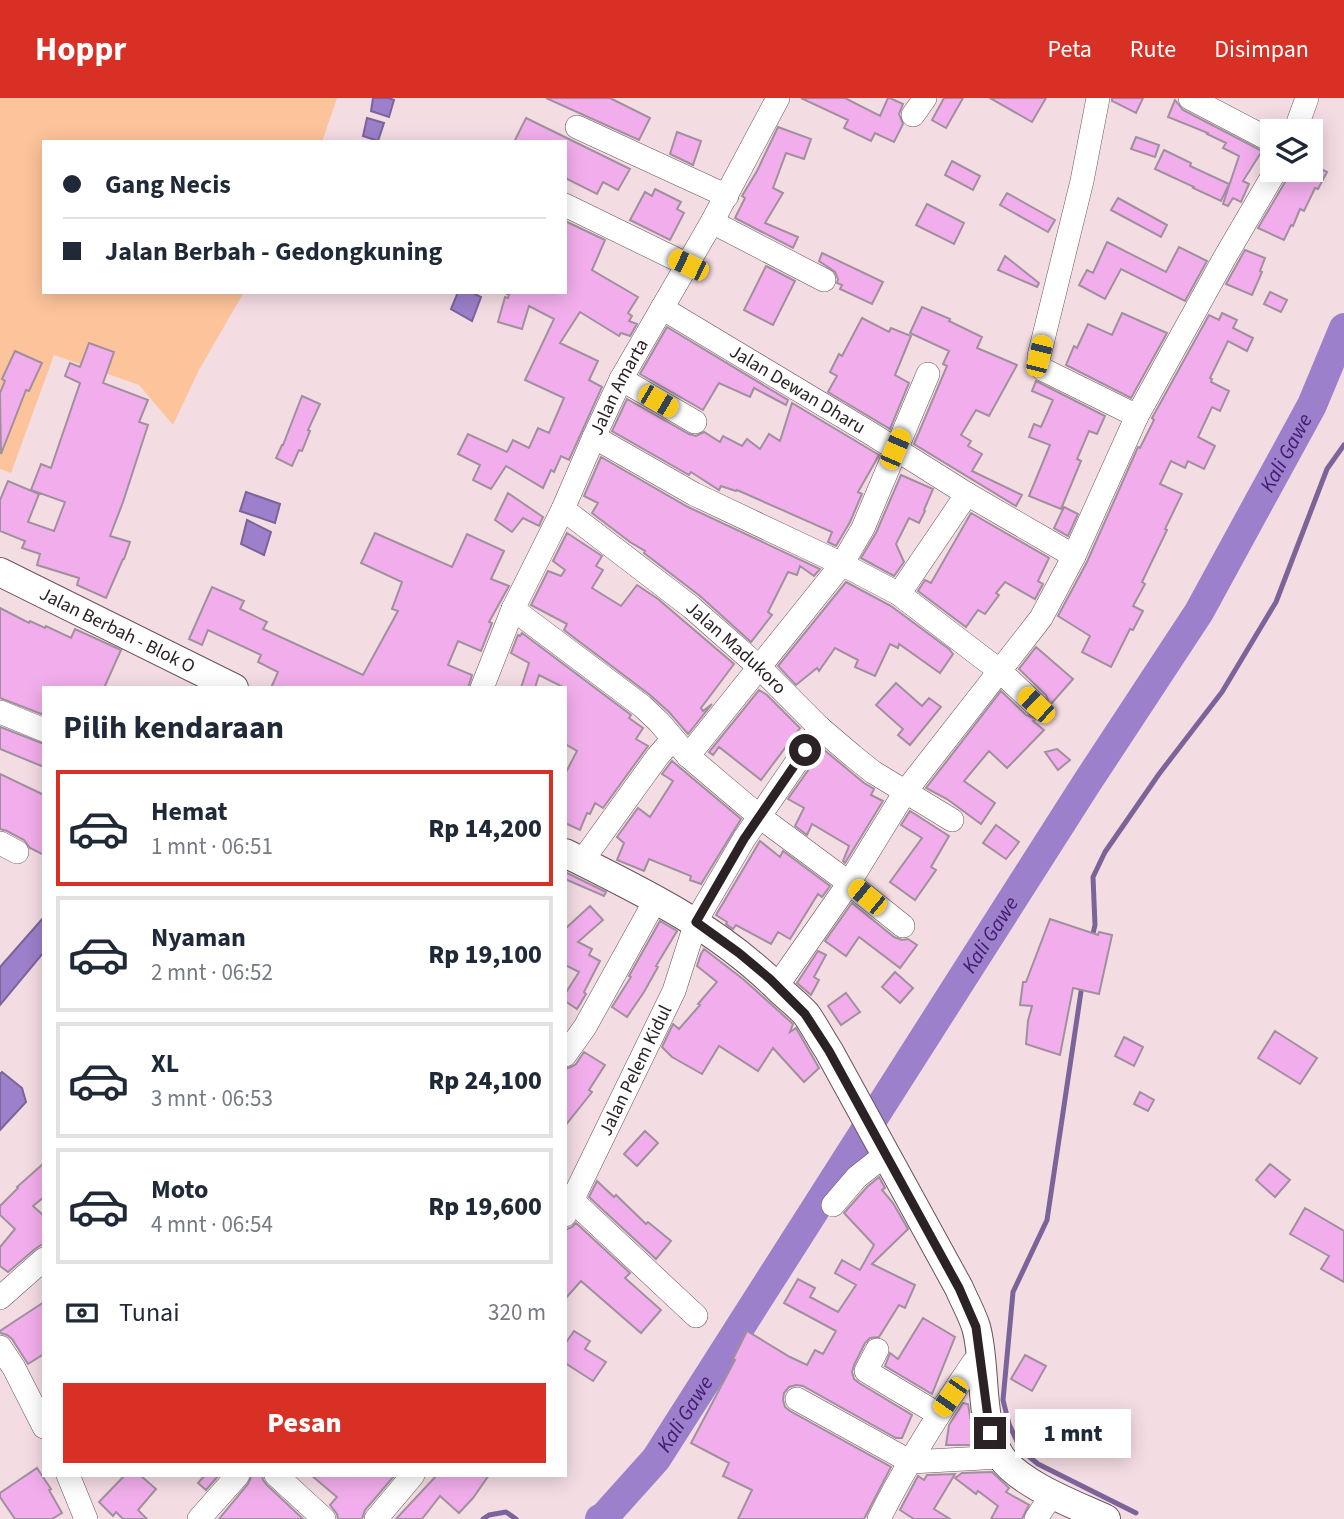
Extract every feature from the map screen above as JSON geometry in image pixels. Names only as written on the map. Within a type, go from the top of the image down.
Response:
[{"type":"main road","name":"Jalan Berbah - Blok O","points":[[0,572],[230,686]]},
{"type":"main road","points":[[574,857],[696,922],[739,953],[805,1014],[829,1051],[959,1288],[976,1327],[990,1433],[1001,1457],[1026,1479],[1106,1519]]},
{"type":"street","name":"Jalan Amarta","points":[[484,686],[513,608],[563,509],[621,380],[727,196],[778,98]]},
{"type":"street","points":[[1098,98],[1082,181],[1039,365],[1044,370],[1138,416]]},
{"type":"street","points":[[1190,98],[1260,135]]},
{"type":"street","points":[[1299,119],[1307,98]]},
{"type":"street","points":[[577,127],[727,196]]},
{"type":"street","points":[[777,986],[849,883],[905,792],[1041,618],[1074,556],[1138,416],[1269,182]]},
{"type":"street","points":[[567,206],[688,265]]},
{"type":"street","points":[[712,222],[824,280]]},
{"type":"street","name":"Jalan Dewan Dharu","points":[[662,308],[1074,556]]},
{"type":"street","points":[[574,857],[658,755],[681,748],[759,667],[842,564],[863,528],[928,374]]},
{"type":"street","points":[[621,380],[695,422]]},
{"type":"street","points":[[594,437],[694,494],[899,594],[1000,671],[1036,705]]},
{"type":"street","points":[[899,594],[967,494]]},
{"type":"street","name":"Jalan Madukoro","points":[[563,509],[691,607],[759,667],[820,728],[873,772],[951,820]]},
{"type":"street","points":[[513,608],[642,706],[681,748],[760,817],[903,926]]},
{"type":"street","points":[[0,712],[42,729]]},
{"type":"street","name":"Jalan Pelem Kidul","points":[[569,1208],[674,991],[696,922],[744,839],[820,728]]},
{"type":"street","points":[[567,1052],[585,1027],[656,899]]},
{"type":"street","points":[[833,1205],[883,1151]]},
{"type":"street","points":[[569,1208],[696,1316]]},
{"type":"street","points":[[0,1298],[42,1261]]},
{"type":"street","points":[[0,1347],[14,1368],[42,1423]]},
{"type":"street","points":[[877,1350],[866,1370],[938,1413]]},
{"type":"street","points":[[879,1519],[938,1413],[973,1363],[981,1358]]},
{"type":"street","points":[[797,1399],[911,1462],[1001,1457]]},
{"type":"street","points":[[69,1477],[86,1519]]},
{"type":"street","points":[[199,1519],[236,1477]]},
{"type":"street","points":[[278,1477],[324,1519]]},
{"type":"street","points":[[376,1519],[411,1477]]},
{"type":"street","points":[[1037,1519],[1052,1494]]},
{"type":"shaded area","points":[[0,98],[337,98],[323,140],[42,140],[42,294],[243,294],[199,370],[173,425],[139,385],[54,355],[11,473],[0,469]]},
{"type":"shaded area","points":[[373,98],[394,100],[389,117],[371,111]]},
{"type":"shaded area","points":[[367,118],[384,123],[378,140],[363,136]]},
{"type":"shaded area","points":[[457,294],[475,294],[481,297],[472,321],[451,309]]},
{"type":"shaded area","points":[[246,492],[280,504],[275,523],[240,511]]},
{"type":"shaded area","points":[[247,520],[271,532],[264,555],[241,544]]},
{"type":"shaded area","points":[[42,919],[42,954],[0,1005],[0,967]]},
{"type":"shaded area","points":[[2,1072],[22,1088],[26,1102],[0,1130],[0,1074]]},
{"type":"building","points":[[546,98],[610,98],[650,118],[639,140]]},
{"type":"building","points":[[801,98],[845,98],[880,116],[890,98],[903,104],[899,114],[903,124],[894,142],[875,133],[871,141],[844,128],[848,120]]},
{"type":"building","points":[[944,98],[963,98],[946,128],[932,120]]},
{"type":"building","points":[[990,98],[1046,98],[1032,122]]},
{"type":"building","points":[[1112,98],[1143,98],[1136,113],[1112,101]]},
{"type":"building","points":[[1175,100],[1183,110],[1260,150],[1243,181],[1249,184],[1241,202],[1233,198],[1228,206],[1223,204],[1239,156],[1223,148],[1226,143],[1208,133],[1168,117]]},
{"type":"building","points":[[526,118],[630,169],[618,190],[603,182],[597,194],[567,179],[567,140],[515,140]]},
{"type":"building","points":[[778,127],[811,139],[804,159],[786,153],[773,188],[783,193],[765,223],[798,237],[793,248],[735,218],[745,198],[742,196]]},
{"type":"building","points":[[677,132],[701,141],[693,165],[670,154]]},
{"type":"building","points":[[1136,137],[1159,145],[1155,157],[1131,149]]},
{"type":"building","points":[[1164,150],[1191,163],[1190,166],[1229,184],[1221,201],[1155,169]]},
{"type":"building","points":[[952,161],[980,176],[973,190],[945,175]]},
{"type":"building","points":[[1285,182],[1322,182],[1318,189],[1315,188],[1304,211],[1300,209],[1284,240],[1258,228]]},
{"type":"building","points":[[655,189],[681,202],[677,209],[684,213],[670,240],[630,220],[645,192],[652,196]]},
{"type":"building","points":[[1007,193],[1055,220],[1048,232],[1000,205]]},
{"type":"building","points":[[1118,198],[1167,225],[1161,237],[1111,210]]},
{"type":"building","points":[[927,204],[964,223],[954,244],[916,225]]},
{"type":"building","points":[[567,222],[605,240],[592,270],[638,297],[628,313],[632,316],[629,321],[637,324],[630,336],[621,333],[619,336],[580,312],[560,343],[598,361],[589,380],[602,387],[569,460],[561,456],[543,488],[506,466],[491,489],[473,480],[480,465],[458,454],[468,434],[507,452],[513,440],[529,448],[538,428],[549,433],[564,398],[525,380],[554,319],[529,306],[522,329],[498,322],[505,297],[508,298],[507,294],[567,294]]},
{"type":"building","points":[[1107,242],[1166,272],[1179,247],[1207,261],[1185,301],[1121,269],[1105,299],[1079,285],[1087,270],[1093,273]]},
{"type":"building","points":[[1245,250],[1265,258],[1252,295],[1226,284]]},
{"type":"building","points":[[822,253],[883,282],[872,304],[840,289],[842,285],[837,283],[835,272],[819,261]]},
{"type":"building","points":[[1005,256],[1039,283],[1037,287],[998,270]]},
{"type":"building","points":[[766,266],[795,281],[773,325],[744,310]]},
{"type":"building","points":[[1270,292],[1287,300],[1281,312],[1264,304]]},
{"type":"building","points":[[922,307],[982,337],[977,348],[1017,365],[989,416],[976,410],[961,435],[971,441],[968,446],[982,454],[972,471],[1022,495],[1016,506],[914,444],[947,366],[943,364],[949,351],[910,333]]},
{"type":"building","points":[[1122,313],[1167,333],[1131,398],[1066,365],[1088,324],[1112,335]]},
{"type":"building","points":[[1222,313],[1237,320],[1233,328],[1253,338],[1247,351],[1228,341],[1210,378],[1211,382],[1229,391],[1220,411],[1212,407],[1198,437],[1215,446],[1204,469],[1188,461],[1185,468],[1171,461],[1160,484],[1182,494],[1142,582],[1145,584],[1133,606],[1143,611],[1133,630],[1130,629],[1111,667],[1082,652],[1090,636],[1058,616],[1087,562],[1138,447],[1140,448],[1154,420],[1152,418],[1209,315],[1219,320]]},
{"type":"building","points":[[862,318],[889,332],[891,328],[911,336],[895,375],[909,383],[890,429],[828,392],[837,376],[830,372],[839,354],[842,356]]},
{"type":"building","points":[[667,327],[788,400],[786,405],[754,388],[750,397],[719,383],[703,410],[640,374]]},
{"type":"building","points":[[89,343],[114,352],[103,383],[148,400],[139,422],[148,425],[110,536],[130,542],[106,598],[77,585],[79,578],[37,565],[40,554],[22,548],[25,541],[0,531],[0,500],[8,481],[39,494],[28,522],[54,531],[65,502],[31,490],[41,464],[51,468],[80,383],[65,376],[70,363],[80,367]]},
{"type":"building","points":[[15,351],[42,363],[29,391],[26,390],[1,454],[0,393],[5,381],[2,379]]},
{"type":"building","points":[[1036,381],[1105,416],[1097,434],[1089,431],[1077,459],[1081,461],[1061,509],[1029,496],[1050,445],[1029,437],[1034,424],[1041,427],[1053,400],[1032,391]]},
{"type":"building","points":[[302,396],[320,404],[302,451],[299,450],[292,466],[276,458]]},
{"type":"building","points":[[627,399],[689,434],[696,436],[704,432],[720,442],[723,436],[742,446],[747,439],[760,449],[769,434],[780,441],[792,403],[879,455],[858,492],[862,494],[836,546],[828,542],[832,532],[737,490],[721,486],[719,490],[691,472],[689,475],[612,431]]},
{"type":"building","points":[[601,457],[688,507],[820,569],[814,576],[800,566],[797,575],[788,572],[768,612],[772,615],[751,642],[700,596],[644,553],[645,551],[592,513],[598,503],[584,496]]},
{"type":"building","points":[[901,475],[933,489],[919,523],[909,518],[896,544],[904,562],[894,576],[861,558],[876,533]]},
{"type":"building","points":[[508,493],[543,517],[539,526],[523,518],[512,532],[495,520]]},
{"type":"building","points":[[1064,507],[1078,514],[1068,536],[1054,528]]},
{"type":"building","points":[[971,513],[1049,558],[1038,581],[1043,584],[1035,599],[1005,582],[985,614],[978,610],[966,627],[918,591],[925,580],[931,583]]},
{"type":"building","points":[[375,533],[452,567],[467,534],[504,551],[491,579],[509,586],[489,622],[492,623],[481,651],[458,641],[448,665],[472,675],[469,686],[272,686],[278,672],[258,662],[261,655],[208,630],[202,645],[189,639],[212,587],[244,601],[240,609],[267,622],[263,629],[363,675],[398,611],[392,609],[402,582],[361,563]]},
{"type":"building","points":[[567,533],[602,556],[596,566],[603,570],[592,588],[621,606],[637,585],[658,599],[734,664],[701,708],[703,711],[712,704],[688,734],[650,695],[564,630],[567,624],[531,605],[548,571],[561,576],[565,570],[553,561]]},
{"type":"building","points":[[846,582],[891,606],[949,649],[953,654],[940,673],[899,644],[898,648],[890,644],[875,676],[855,667],[858,660],[835,648],[819,671],[817,668],[796,685],[778,666]]},
{"type":"building","points":[[0,608],[29,623],[30,621],[45,628],[46,626],[71,638],[75,629],[121,650],[105,686],[42,686],[42,714],[0,698]]},
{"type":"building","points":[[522,633],[631,715],[629,718],[643,728],[636,739],[648,746],[603,808],[595,803],[590,814],[587,813],[580,830],[567,824],[567,770],[577,751],[567,745],[567,686],[561,686],[539,675],[536,686],[522,686],[529,663],[511,653],[518,635]]},
{"type":"building","points":[[1036,647],[1073,679],[1050,705],[1046,695],[1019,669]]},
{"type":"building","points":[[896,683],[922,706],[929,698],[941,707],[910,745],[898,735],[903,729],[876,705]]},
{"type":"building","points":[[759,690],[800,728],[761,780],[719,747],[713,755],[709,752]]},
{"type":"building","points":[[1001,691],[1026,715],[1036,719],[1033,721],[1044,730],[1007,768],[989,751],[964,781],[995,803],[981,824],[947,799],[926,788]]},
{"type":"building","points":[[0,727],[42,743],[42,766],[0,749]]},
{"type":"building","points":[[823,749],[874,789],[871,795],[883,801],[845,863],[843,861],[849,846],[812,824],[807,835],[795,826],[804,808],[788,799]]},
{"type":"building","points":[[1057,749],[1070,760],[1058,770],[1045,752]]},
{"type":"building","points":[[672,761],[741,819],[701,884],[690,880],[691,876],[649,859],[644,871],[617,860],[624,843],[617,837],[638,808],[650,817],[673,781],[662,774]]},
{"type":"building","points":[[0,774],[42,794],[42,854],[30,848],[24,840],[0,829]]},
{"type":"building","points":[[910,811],[949,836],[931,867],[936,870],[915,900],[890,882],[922,838],[901,825]]},
{"type":"building","points":[[996,825],[1019,842],[1006,859],[983,843]]},
{"type":"building","points":[[760,841],[780,857],[783,851],[830,886],[822,897],[818,894],[790,939],[778,932],[771,944],[736,925],[733,929],[716,915]]},
{"type":"building","points":[[567,873],[606,892],[604,896],[567,880]]},
{"type":"building","points":[[852,903],[894,937],[908,939],[917,945],[900,968],[859,937],[846,956],[825,941]]},
{"type":"building","points":[[590,906],[603,920],[578,942],[592,949],[589,955],[600,961],[577,1009],[567,1002],[567,991],[579,972],[567,966],[567,927]]},
{"type":"building","points":[[1050,919],[1098,935],[1099,932],[1112,935],[1099,994],[1073,988],[1060,1055],[1026,1044],[1032,1006],[1020,1005],[1023,982],[1026,982]]},
{"type":"building","points":[[660,921],[677,931],[644,992],[627,1017],[612,1007]]},
{"type":"building","points":[[704,949],[743,979],[793,1024],[790,1032],[796,1028],[819,1068],[804,1082],[773,1048],[758,1071],[719,1046],[702,1074],[672,1057],[662,1047],[673,1024],[679,1029],[717,982],[697,966]]},
{"type":"building","points":[[818,951],[826,955],[814,977],[819,980],[811,995],[797,983]]},
{"type":"building","points":[[895,972],[913,988],[900,1003],[882,987]]},
{"type":"building","points":[[846,993],[860,1012],[841,1025],[828,1006]]},
{"type":"building","points":[[1275,1031],[1317,1058],[1300,1084],[1258,1058]]},
{"type":"building","points":[[1124,1037],[1143,1047],[1134,1066],[1115,1056]]},
{"type":"building","points":[[584,1052],[605,1065],[589,1090],[592,1092],[567,1123],[567,1068],[576,1064]]},
{"type":"building","points":[[1140,1092],[1154,1100],[1148,1111],[1134,1104]]},
{"type":"building","points":[[645,1131],[658,1143],[637,1166],[624,1154]]},
{"type":"building","points":[[1270,1164],[1290,1180],[1275,1197],[1256,1180]]},
{"type":"building","points":[[42,1165],[42,1199],[33,1206],[42,1214],[42,1244],[8,1272],[0,1266],[0,1247],[15,1229],[0,1215],[0,1206]]},
{"type":"building","points":[[879,1177],[885,1188],[882,1190],[908,1229],[872,1264],[915,1285],[905,1308],[899,1305],[879,1337],[870,1338],[865,1343],[852,1372],[859,1383],[912,1415],[902,1438],[896,1438],[803,1386],[789,1387],[783,1400],[790,1411],[891,1467],[864,1519],[738,1519],[752,1490],[723,1476],[729,1463],[691,1443],[735,1360],[733,1359],[747,1331],[807,1365],[815,1350],[823,1354],[836,1331],[784,1303],[798,1279],[815,1288],[810,1297],[838,1312],[856,1285],[835,1273],[842,1260],[860,1270],[874,1245],[844,1213]]},
{"type":"building","points":[[597,1181],[646,1224],[648,1222],[671,1241],[656,1259],[589,1197]]},
{"type":"building","points":[[1305,1208],[1344,1231],[1344,1282],[1321,1269],[1329,1256],[1290,1234]]},
{"type":"building","points":[[576,1223],[630,1273],[625,1278],[661,1310],[641,1333],[581,1281],[567,1297],[567,1229]]},
{"type":"building","points":[[42,1303],[42,1355],[28,1364],[12,1339],[0,1331]]},
{"type":"building","points":[[923,1318],[955,1337],[932,1394],[885,1366],[890,1353],[898,1359]]},
{"type":"building","points":[[574,1331],[590,1341],[585,1349],[606,1362],[593,1381],[567,1364],[567,1341]]},
{"type":"building","points":[[1025,1355],[1046,1366],[1032,1391],[1011,1379]]},
{"type":"building","points":[[963,1403],[968,1404],[973,1433],[972,1445],[946,1445],[949,1425]]},
{"type":"building","points":[[37,1468],[62,1513],[52,1519],[15,1519],[0,1493]]},
{"type":"building","points":[[992,1472],[1009,1488],[1006,1492],[1029,1505],[1022,1519],[991,1519],[998,1506],[955,1478],[962,1473]]},
{"type":"building","points":[[955,1474],[934,1509],[950,1519],[914,1519],[900,1510],[918,1476],[924,1480],[927,1475]]},
{"type":"building","points":[[123,1477],[142,1477],[156,1489],[138,1510],[147,1519],[123,1519],[116,1512],[113,1516],[99,1502]]},
{"type":"building","points":[[203,1477],[217,1477],[206,1490],[198,1483]]},
{"type":"building","points":[[251,1477],[262,1477],[267,1485],[303,1519],[219,1519]]},
{"type":"building","points":[[313,1477],[393,1477],[365,1510],[362,1519],[338,1519],[330,1505],[337,1497]]},
{"type":"building","points":[[435,1477],[488,1477],[459,1513],[440,1496],[422,1519],[396,1519]]},
{"type":"waterway","name":"Kali Gawe","points":[[600,1519],[656,1459],[1086,784],[1199,612],[1312,405],[1344,328]]},
{"type":"waterway","points":[[1092,938],[1095,925],[1093,877],[1105,852],[1159,774],[1222,692],[1276,602],[1327,469],[1344,445]]},
{"type":"waterway","points":[[1082,985],[1047,1220],[1013,1292],[1003,1400],[1009,1424],[1021,1450],[1038,1464],[1136,1513]]},
{"type":"waterway","points":[[483,1519],[506,1512],[516,1519]]},
{"type":"route","points":[[805,750],[744,839],[696,922],[770,979],[805,1014],[829,1051],[959,1288],[976,1327],[990,1433]]}]
